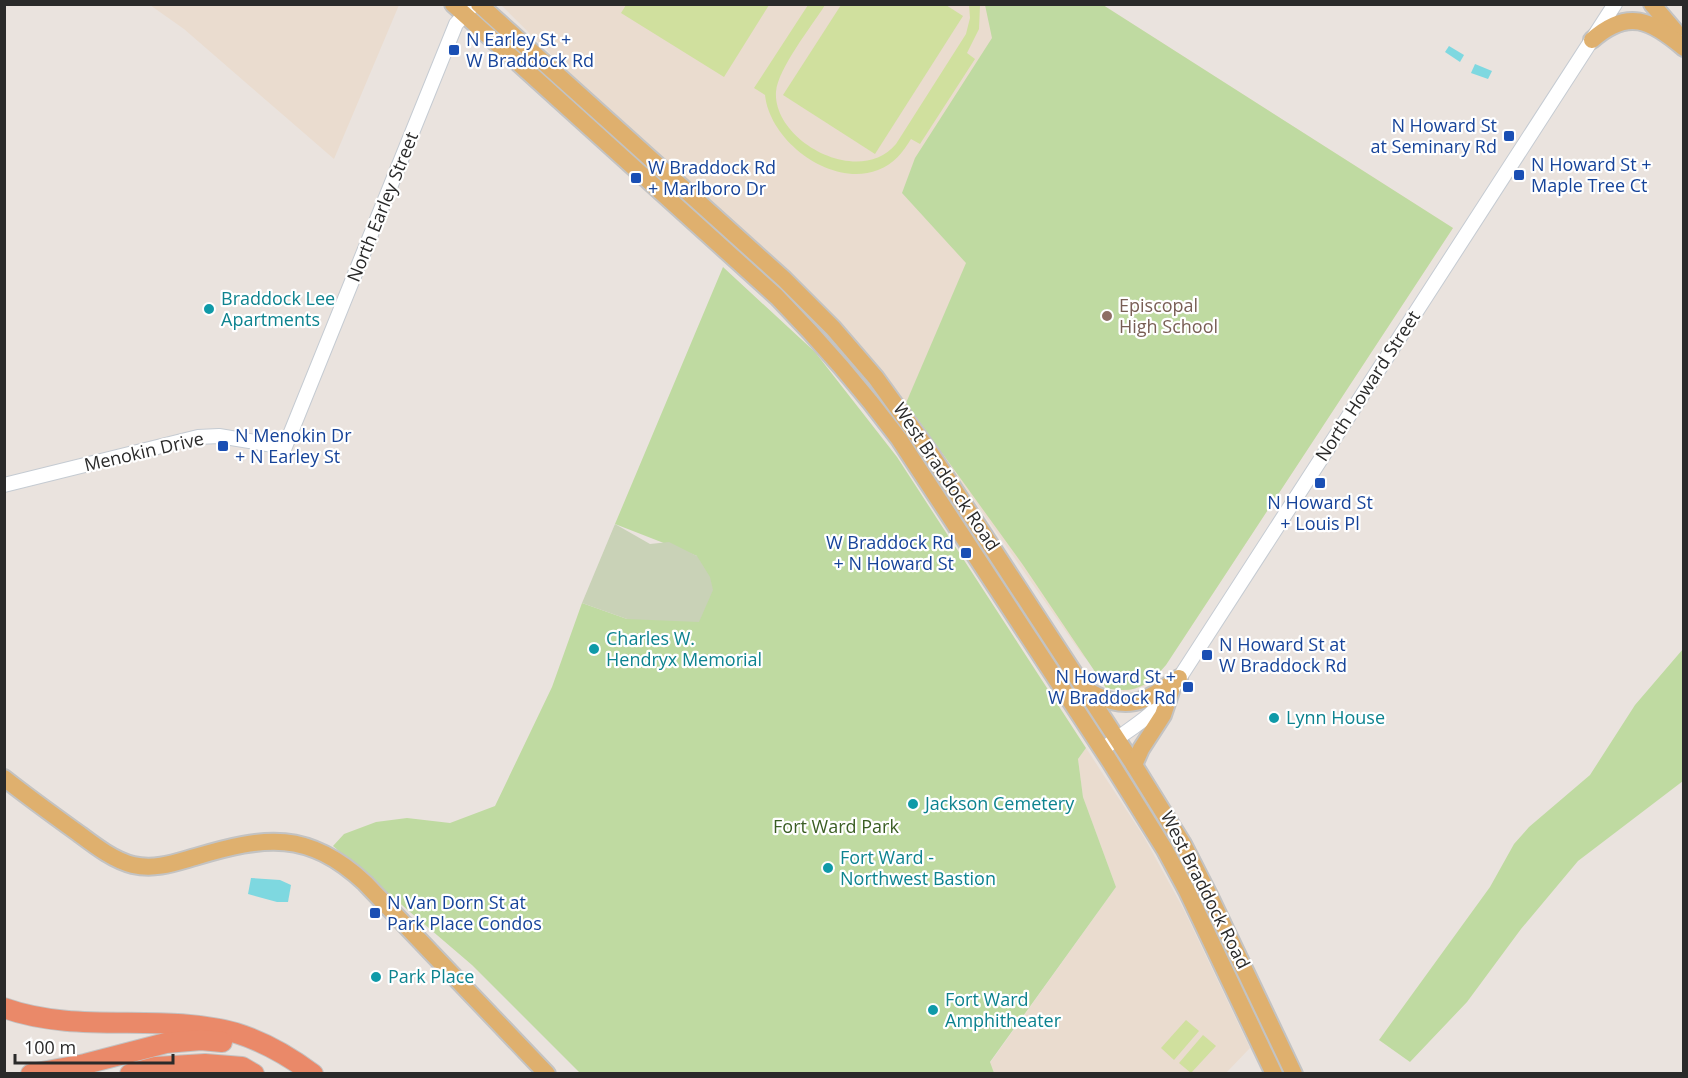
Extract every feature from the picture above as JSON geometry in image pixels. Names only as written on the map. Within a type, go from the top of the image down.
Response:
[{"type":"highway","points":[[4,1008],[26,1016],[54,1021],[112,1024],[158,1023],[221,1030],[255,1040],[313,1074]]},
{"type":"highway","points":[[31,1074],[85,1064],[166,1043],[201,1041],[229,1042],[258,1048],[296,1062]]},
{"type":"highway","points":[[130,1074],[156,1067],[205,1064],[242,1067],[254,1074]]},
{"type":"main road","name":"West Braddock Road","points":[[479,4],[784,279],[849,346],[876,378],[931,454],[1134,765],[1182,844],[1207,891],[1294,1074]]},
{"type":"main road","points":[[1652,4],[1683,42]]},
{"type":"main road","name":"West Braddock Road","points":[[464,8],[777,297],[846,371],[899,439],[1102,750],[1171,861],[1274,1074]]},
{"type":"main road","points":[[1592,39],[1606,28],[1624,21],[1643,21],[1656,26],[1683,48]]},
{"type":"main road","points":[[1084,688],[1116,703],[1132,703],[1147,699],[1175,685]]},
{"type":"main road","points":[[1134,765],[1163,715],[1175,685]]},
{"type":"main road","points":[[4,778],[96,846],[122,862],[134,865],[165,866],[220,849],[263,841],[296,844],[324,853],[352,871],[365,883],[547,1074]]},
{"type":"street","name":"North Howard Street","points":[[1102,750],[1116,738],[1144,722],[1159,708],[1175,685],[1615,4]]},
{"type":"street","name":"North Earley Street","points":[[285,447],[464,8]]},
{"type":"street","name":"Menokin Drive","points":[[4,485],[198,437],[219,436],[285,447]]},
{"type":"shaded area","points":[[150,5],[399,5],[334,159],[184,29]]},
{"type":"shaded area","name":"Episcopal High School","points":[[501,5],[1103,5],[1453,228],[1181,642],[1145,686],[1124,692],[1083,656],[906,403]]},
{"type":"shaded area","points":[[1086,748],[1144,837],[1184,910],[1250,1048],[1226,1073],[982,1074],[1116,887],[1083,797],[1078,759]]},
{"type":"green space","points":[[626,5],[769,5],[724,77],[621,13]]},
{"type":"green space","points":[[808,5],[825,5],[796,47],[778,82],[776,92],[779,110],[788,127],[803,142],[821,153],[841,160],[861,161],[880,156],[896,144],[966,34],[970,18],[969,5],[980,5],[979,29],[967,53],[975,59],[920,144],[911,139],[898,157],[878,170],[860,174],[842,172],[823,167],[806,157],[778,129],[769,112],[765,95],[754,88]]},
{"type":"green space","points":[[841,5],[946,5],[963,16],[875,154],[783,95]]},
{"type":"green space","name":"Episcopal High School","points":[[985,5],[1103,5],[1453,228],[1166,665],[1146,684],[1132,689],[1106,688],[1023,565],[906,403],[966,263],[902,193],[915,158],[992,38]]},
{"type":"green space","name":"Fort Ward Park","points":[[723,267],[815,352],[897,457],[1086,748],[1078,759],[1083,797],[1116,887],[990,1062],[994,1073],[580,1073],[472,965],[333,846],[344,834],[376,822],[407,818],[450,823],[495,806],[552,687],[582,603],[627,619],[697,556],[615,524]]},
{"type":"green space","points":[[615,524],[650,544],[669,542],[697,556],[710,577],[713,590],[699,622],[627,619],[582,603]]},
{"type":"green space","points":[[1683,649],[1683,781],[1578,861],[1521,929],[1467,1002],[1410,1062],[1379,1040],[1490,887],[1514,844],[1529,827],[1590,775],[1635,705]]},
{"type":"green space","points":[[1186,1020],[1199,1031],[1174,1060],[1161,1048]]},
{"type":"green space","points":[[1203,1035],[1216,1046],[1191,1073],[1179,1063]]},
{"type":"water","points":[[1449,46],[1464,55],[1460,62],[1445,52]]},
{"type":"water","points":[[1475,64],[1492,71],[1488,79],[1471,73]]},
{"type":"water","points":[[251,878],[280,880],[291,885],[288,902],[277,902],[248,894]]},
{"type":"place","name":"N Earley St + W Braddock Rd","points":[[454,50]]},
{"type":"place","name":"N Howard St at Seminary Rd","points":[[1509,136]]},
{"type":"place","name":"N Howard St + Maple Tree Ct","points":[[1519,175]]},
{"type":"place","name":"W Braddock Rd + Marlboro Dr","points":[[636,178]]},
{"type":"place","name":"Braddock Lee Apartments","points":[[209,309]]},
{"type":"place","name":"Episcopal High School","points":[[1107,316]]},
{"type":"place","name":"N Menokin Dr + N Earley St","points":[[223,446]]},
{"type":"place","name":"N Howard St + Louis Pl","points":[[1320,483]]},
{"type":"place","name":"W Braddock Rd + N Howard St","points":[[966,553]]},
{"type":"place","name":"Charles W. Hendryx Memorial","points":[[594,649]]},
{"type":"place","name":"N Howard St at W Braddock Rd","points":[[1207,655]]},
{"type":"place","name":"N Howard St + W Braddock Rd","points":[[1188,687]]},
{"type":"place","name":"Lynn House","points":[[1274,718]]},
{"type":"place","name":"Jackson Cemetery","points":[[913,804]]},
{"type":"place","name":"Fort Ward - Northwest Bastion","points":[[828,868]]},
{"type":"place","name":"N Van Dorn St at Park Place Condos","points":[[375,913]]},
{"type":"place","name":"Park Place","points":[[376,977]]},
{"type":"place","name":"Fort Ward Amphitheater","points":[[933,1010]]}]
